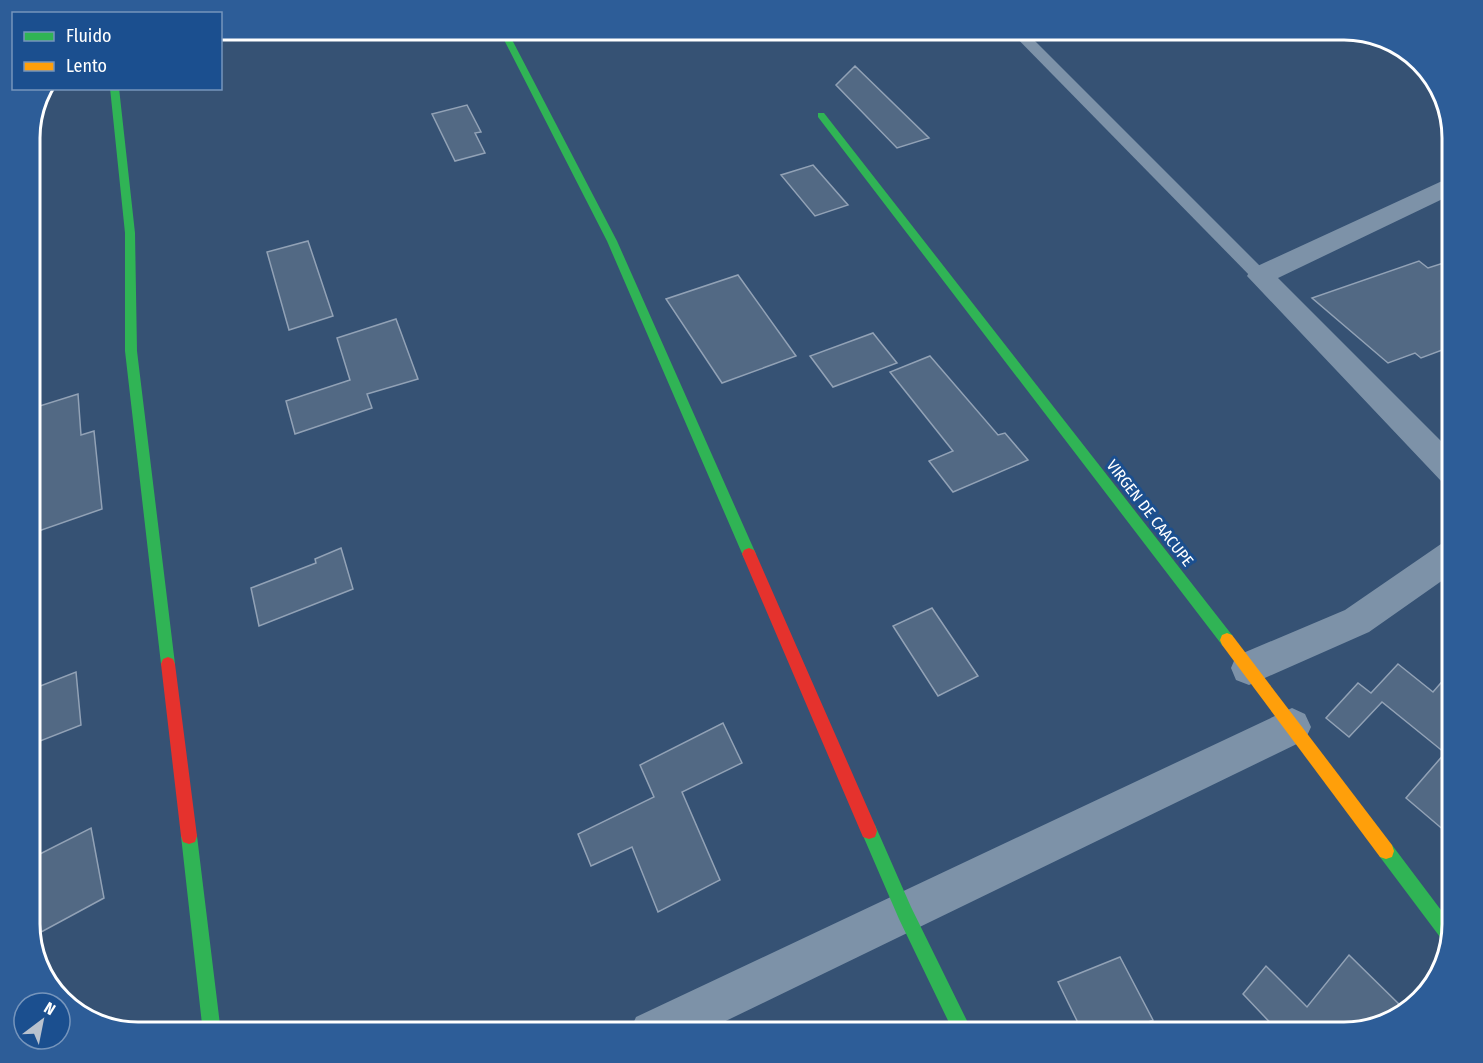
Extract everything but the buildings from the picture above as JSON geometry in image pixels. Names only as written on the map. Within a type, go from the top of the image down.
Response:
[{"type":"street","points":[[508,40],[612,241],[905,913],[959,1022]]},
{"type":"street","points":[[114,90],[130,234],[131,351],[211,1022]]},
{"type":"street","name":"VIRGEN DE CAACUPE","points":[[821,115],[1249,668],[1442,926]]},
{"type":"street","points":[[1442,189],[1260,276],[1442,462]]},
{"type":"street","points":[[1249,668],[1357,621],[1442,562]]},
{"type":"street","points":[[675,1022],[1292,728]]},
{"type":"lane","points":[[1026,40],[1260,276]]},
{"type":"traffic: fast","points":[[508,40],[612,241],[749,554]]},
{"type":"traffic: fast","points":[[114,90],[130,233],[131,351],[168,664]]},
{"type":"traffic: fast","points":[[821,115],[1227,640]]},
{"type":"traffic: fast","points":[[869,831],[905,913],[959,1022]]},
{"type":"traffic: fast","points":[[189,836],[211,1022]]},
{"type":"traffic: fast","points":[[1386,851],[1442,926]]},
{"type":"traffic: slow","points":[[1227,640],[1386,851]]},
{"type":"traffic: jam","points":[[749,554],[869,831]]},
{"type":"traffic: jam","points":[[168,664],[189,836]]}]
